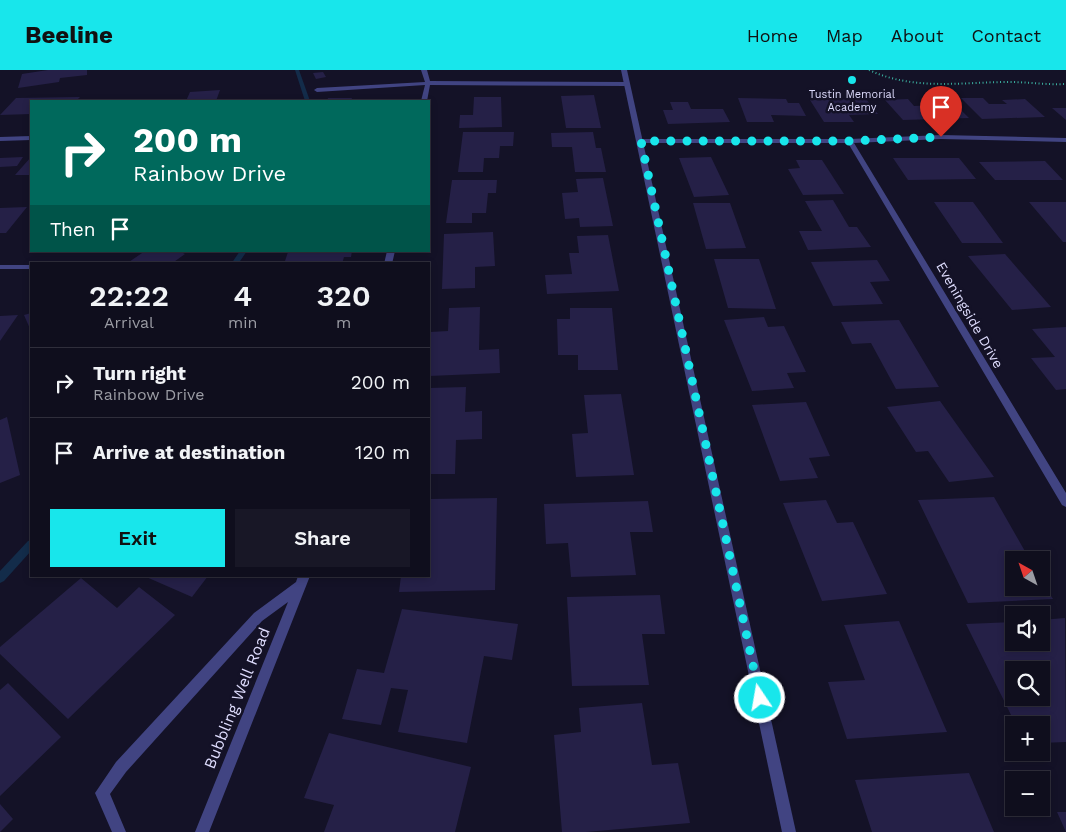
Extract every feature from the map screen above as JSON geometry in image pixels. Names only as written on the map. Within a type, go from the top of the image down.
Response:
[{"type":"street","points":[[424,70],[428,83],[424,100]]},
{"type":"street","points":[[624,70],[641,141],[789,832]]},
{"type":"street","points":[[317,90],[428,83],[627,84]]},
{"type":"street","points":[[641,141],[850,141],[941,137],[1066,140]]},
{"type":"street","points":[[0,139],[30,138]]},
{"type":"street","points":[[1056,140],[1066,149]]},
{"type":"street","name":"Eveningside Drive","points":[[850,141],[913,242],[996,388],[1066,502]]},
{"type":"street","points":[[0,267],[30,267]]},
{"type":"street","points":[[119,832],[102,793],[121,767],[258,617],[302,581]]},
{"type":"street","name":"Bubbling Well Road","points":[[202,832],[302,581]]},
{"type":"path","points":[[869,70],[876,74],[914,84],[1010,82],[1066,84]]},
{"type":"building","points":[[48,70],[87,70],[87,75],[60,78],[59,82],[18,88],[22,74]]},
{"type":"building","points":[[323,72],[326,77],[316,79],[313,73]]},
{"type":"building","points":[[220,90],[216,100],[186,100],[190,92]]},
{"type":"building","points":[[594,95],[601,128],[566,128],[561,96]]},
{"type":"building","points":[[80,97],[77,100],[30,100],[30,114],[0,115],[16,98]]},
{"type":"building","points":[[474,97],[501,97],[502,127],[459,128],[460,115],[473,115]]},
{"type":"building","points":[[328,98],[352,98],[351,100],[327,100]]},
{"type":"building","points":[[738,98],[786,99],[788,103],[799,103],[806,116],[771,115],[774,122],[747,122]]},
{"type":"building","points":[[961,98],[983,98],[989,104],[1007,104],[1002,100],[1025,99],[1045,117],[982,119]]},
{"type":"building","points":[[866,99],[878,114],[849,115],[854,122],[824,122],[810,100]]},
{"type":"building","points":[[908,99],[914,106],[955,104],[969,118],[903,120],[885,100]]},
{"type":"building","points":[[670,102],[688,102],[691,109],[723,109],[730,122],[668,124],[663,110],[673,110]]},
{"type":"building","points":[[1052,108],[1066,108],[1066,120]]},
{"type":"building","points":[[463,132],[514,132],[513,146],[500,146],[499,158],[484,158],[483,172],[458,172]]},
{"type":"building","points":[[593,132],[596,148],[601,148],[606,172],[575,172],[572,147],[552,147],[551,133]]},
{"type":"building","points":[[23,157],[17,166],[0,167],[0,158]]},
{"type":"building","points":[[711,157],[729,195],[694,197],[679,158]]},
{"type":"building","points":[[30,158],[30,175],[15,175]]},
{"type":"building","points":[[893,158],[959,158],[976,179],[908,180]]},
{"type":"building","points":[[796,160],[822,160],[844,194],[803,195],[788,169],[800,168]]},
{"type":"building","points":[[1045,161],[1063,180],[995,180],[979,162]]},
{"type":"building","points":[[603,178],[613,226],[580,227],[579,218],[565,219],[562,193],[578,192],[576,179]]},
{"type":"building","points":[[452,180],[497,180],[496,193],[488,193],[486,213],[472,213],[472,223],[446,223]]},
{"type":"building","points":[[833,200],[849,227],[857,227],[871,247],[808,250],[799,231],[822,231],[805,201]]},
{"type":"building","points":[[934,202],[973,202],[1003,243],[962,243]]},
{"type":"building","points":[[1029,202],[1066,202],[1066,242],[1063,242]]},
{"type":"building","points":[[693,203],[730,203],[746,248],[706,249]]},
{"type":"building","points":[[27,207],[6,233],[0,233],[0,208]]},
{"type":"building","points":[[493,232],[495,266],[475,267],[475,288],[442,289],[444,234]]},
{"type":"building","points":[[608,235],[619,291],[547,294],[545,275],[572,274],[569,253],[579,253],[577,236]]},
{"type":"building","points":[[144,252],[181,252],[185,254],[174,262],[129,262]]},
{"type":"building","points":[[288,252],[352,252],[351,257],[344,257],[343,262],[285,262]]},
{"type":"building","points":[[1005,254],[1051,307],[1012,310],[968,256]]},
{"type":"building","points":[[714,259],[759,259],[776,309],[728,308]]},
{"type":"building","points":[[877,260],[890,281],[870,282],[883,304],[833,306],[811,262]]},
{"type":"building","points":[[480,307],[479,350],[499,349],[500,373],[430,376],[430,332],[448,331],[449,308]]},
{"type":"building","points":[[570,308],[612,308],[618,370],[578,370],[578,355],[558,355],[557,319],[570,319]]},
{"type":"building","points":[[30,313],[30,329],[24,315]]},
{"type":"building","points":[[18,315],[0,341],[0,316]]},
{"type":"building","points":[[764,317],[768,327],[784,326],[806,372],[787,373],[794,388],[752,391],[724,320]]},
{"type":"building","points":[[899,320],[939,387],[896,389],[871,343],[852,344],[841,322]]},
{"type":"building","points":[[1066,327],[1066,389],[1056,390],[1031,358],[1055,357],[1032,329]]},
{"type":"building","points":[[466,387],[465,412],[482,411],[482,439],[456,440],[455,474],[430,474],[430,388]]},
{"type":"building","points":[[621,394],[634,475],[576,477],[572,434],[588,433],[584,395]]},
{"type":"building","points":[[940,401],[994,477],[949,482],[928,451],[916,452],[887,407]]},
{"type":"building","points":[[806,402],[830,456],[809,458],[818,478],[780,481],[752,405]]},
{"type":"building","points":[[7,417],[20,475],[0,483],[0,420]]},
{"type":"building","points":[[994,497],[1025,551],[1005,551],[1005,596],[1050,596],[1050,594],[1053,599],[968,603],[918,500]]},
{"type":"building","points":[[497,498],[495,590],[399,592],[401,577],[430,577],[430,499]]},
{"type":"building","points":[[826,500],[837,523],[853,522],[887,594],[822,601],[783,503]]},
{"type":"building","points":[[648,501],[653,532],[630,532],[636,575],[571,577],[568,543],[546,544],[544,504]]},
{"type":"building","points":[[146,577],[207,577],[192,597]]},
{"type":"building","points":[[81,578],[117,608],[139,587],[175,615],[68,719],[0,654],[0,647]]},
{"type":"building","points":[[660,595],[665,634],[642,634],[649,685],[572,686],[567,597]]},
{"type":"building","points":[[402,609],[518,624],[512,660],[484,656],[467,743],[398,732],[408,690],[391,688],[381,725],[342,719],[357,669],[384,673]]},
{"type":"building","points":[[1065,618],[1066,742],[1050,743],[1050,716],[1012,716],[1007,706],[1050,706],[1050,661],[1005,661],[1005,703],[966,624],[1005,622],[1005,651],[1050,651],[1050,619]]},
{"type":"building","points":[[899,621],[947,732],[847,739],[828,682],[865,680],[844,625]]},
{"type":"building","points":[[8,683],[61,737],[0,796],[0,690]]},
{"type":"building","points":[[642,703],[652,765],[678,763],[690,823],[586,832],[562,832],[554,735],[581,732],[579,708]]},
{"type":"building","points":[[329,733],[471,767],[455,832],[324,832],[334,805],[304,798]]},
{"type":"building","points":[[969,773],[994,832],[872,832],[855,780]]},
{"type":"building","points":[[0,804],[13,819],[0,832]]},
{"type":"building","points":[[1057,812],[1066,812],[1066,832]]},
{"type":"waterway","points":[[297,70],[308,100]]},
{"type":"waterway","points":[[236,262],[243,252]]},
{"type":"waterway","points":[[0,578],[30,545]]},
{"type":"place","name":"Tustin Memorial Academy","points":[[852,80]]},
{"type":"route","points":[[760,698],[641,141],[850,141],[941,137]]}]
